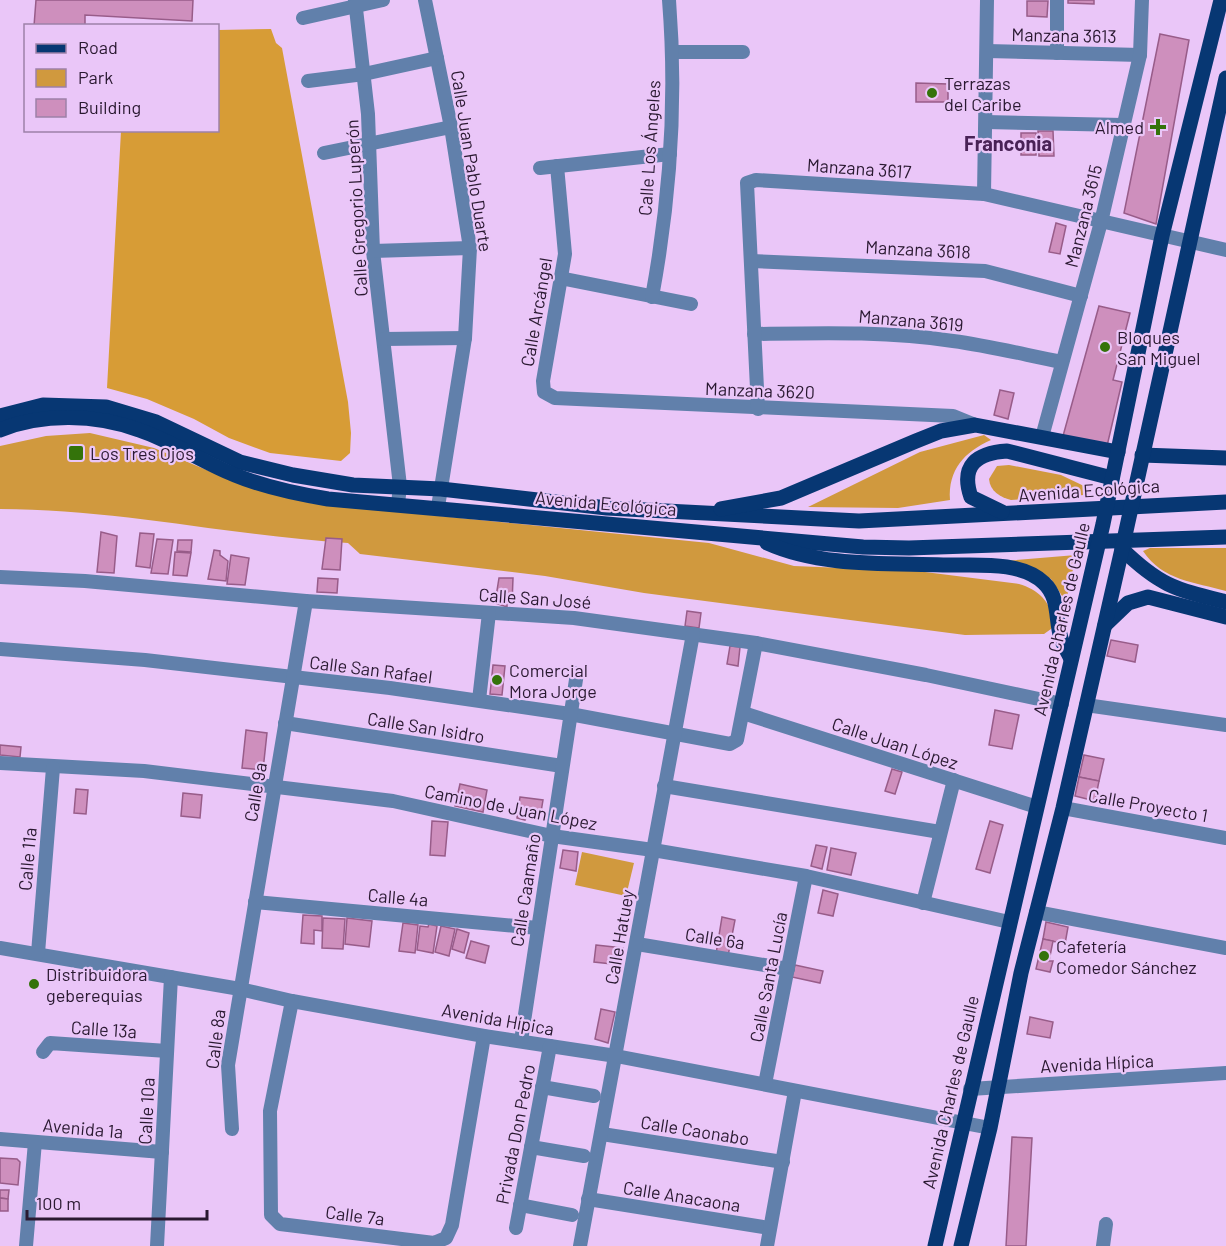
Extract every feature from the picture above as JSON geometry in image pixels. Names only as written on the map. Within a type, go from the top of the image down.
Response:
[{"type":"main road","name":"Avenida Charles de Gaulle","points":[[935,1246],[1009,922],[1062,704],[1118,452],[1162,236],[1221,0]]},
{"type":"main road","points":[[961,1246],[990,1128],[1036,912],[1063,808],[1105,625],[1226,78]]},
{"type":"main road","name":"Avenida Ecológica","points":[[0,416],[43,405],[106,407],[156,422],[240,462],[269,470],[352,485],[441,489],[544,503],[859,521],[1226,502]]},
{"type":"main road","name":"Avenida Ecológica","points":[[0,430],[25,420],[69,417],[112,422],[140,430],[237,477],[296,494],[328,499],[438,507],[754,537],[909,548],[1079,544],[1162,538],[1226,537]]},
{"type":"main road","points":[[707,514],[729,506],[781,498],[941,431],[975,425],[1118,452]]},
{"type":"main road","points":[[1008,515],[971,497],[966,484],[969,468],[978,457],[989,452],[1007,451],[1112,478]]},
{"type":"main road","points":[[1142,455],[1226,458]]},
{"type":"main road","points":[[754,537],[780,549],[811,556],[853,561],[1005,567],[1030,573],[1045,583],[1052,594],[1060,639],[1071,659]]},
{"type":"main road","points":[[1122,549],[1147,573],[1163,584],[1226,602]]},
{"type":"main road","points":[[1105,625],[1128,603],[1148,597],[1226,617]]},
{"type":"street","points":[[303,18],[356,3],[384,0]]},
{"type":"street","name":"Calle Juan Pablo Duarte","points":[[425,0],[451,127],[470,248],[465,338],[438,507]]},
{"type":"street","name":"Calle Los Ángeles","points":[[652,297],[670,154],[673,52],[669,0]]},
{"type":"street","points":[[984,194],[987,0]]},
{"type":"street","points":[[1057,0],[1057,52]]},
{"type":"street","name":"Manzana 3615","points":[[1042,437],[1101,222],[1140,54],[1142,0]]},
{"type":"street","name":"Calle Gregorio Luperón","points":[[356,3],[369,146],[373,251],[400,486],[398,504]]},
{"type":"street","name":"Manzana 3613","points":[[987,51],[1140,54]]},
{"type":"street","points":[[673,52],[743,52]]},
{"type":"street","points":[[308,81],[364,74],[437,58]]},
{"type":"street","points":[[986,122],[1123,125]]},
{"type":"street","points":[[324,153],[369,146],[451,127]]},
{"type":"street","points":[[540,168],[670,154]]},
{"type":"street","name":"Calle Arcángel","points":[[544,392],[543,381],[565,254],[557,166]]},
{"type":"street","name":"Manzana 3617","points":[[758,409],[751,261],[745,194],[747,183],[756,180],[984,194],[1226,250]]},
{"type":"street","points":[[373,251],[470,248]]},
{"type":"street","name":"Manzana 3618","points":[[751,261],[985,271],[1081,296]]},
{"type":"street","points":[[560,278],[692,304]]},
{"type":"street","name":"Manzana 3619","points":[[754,334],[835,332],[908,336],[976,345],[1062,362]]},
{"type":"street","points":[[384,339],[465,338]]},
{"type":"street","name":"Manzana 3620","points":[[544,392],[555,399],[953,416],[975,425]]},
{"type":"street","name":"Calle San José","points":[[0,577],[84,581],[306,601],[574,618],[693,633],[756,644],[926,675],[1062,704]]},
{"type":"street","name":"Calle 9a","points":[[240,989],[306,601]]},
{"type":"street","points":[[479,700],[489,613]]},
{"type":"street","name":"Calle Hatuey","points":[[580,1246],[693,633]]},
{"type":"street","points":[[743,713],[756,644]]},
{"type":"street","name":"Calle San Rafael","points":[[0,649],[145,660],[479,700],[570,714],[673,735],[735,743],[743,713]]},
{"type":"street","name":"Calle Caamaño","points":[[521,1041],[577,673]]},
{"type":"street","points":[[1086,705],[1226,725]]},
{"type":"street","name":"Calle Juan López","points":[[743,713],[1037,807]]},
{"type":"street","name":"Calle San Isidro","points":[[285,723],[562,766]]},
{"type":"street","name":"Camino de Juan López","points":[[0,764],[144,771],[393,801],[552,836],[653,850],[806,876],[1009,922]]},
{"type":"street","name":"Calle 11a","points":[[38,953],[52,768]]},
{"type":"street","points":[[923,903],[954,780]]},
{"type":"street","points":[[664,786],[940,832]]},
{"type":"street","name":"Calle Proyecto 1","points":[[1063,808],[1226,838]]},
{"type":"street","name":"Calle Santa Lucía","points":[[765,1084],[806,876]]},
{"type":"street","name":"Calle 4a","points":[[255,902],[538,928]]},
{"type":"street","points":[[1036,912],[1226,948]]},
{"type":"street","name":"Calle 6a","points":[[637,944],[788,969]]},
{"type":"street","name":"Avenida Hípica","points":[[0,948],[240,989],[292,1001],[484,1036],[616,1056],[990,1128]]},
{"type":"street","name":"Calle 10a","points":[[158,1246],[171,977]]},
{"type":"street","name":"Calle 8a","points":[[232,1129],[228,1065],[240,989]]},
{"type":"street","name":"Calle 7a","points":[[292,1001],[270,1111],[272,1215],[280,1224],[434,1244],[446,1238],[452,1225],[484,1036]]},
{"type":"street","name":"Calle 13a","points":[[43,1052],[50,1043],[167,1051]]},
{"type":"street","name":"Privada Don Pedro","points":[[516,1228],[550,1046]]},
{"type":"street","name":"Avenida Hípica","points":[[970,1089],[1226,1073]]},
{"type":"street","points":[[542,1087],[594,1096]]},
{"type":"street","points":[[767,1246],[795,1091]]},
{"type":"street","name":"Calle Caonabo","points":[[602,1134],[783,1162]]},
{"type":"street","name":"Avenida 1a","points":[[0,1139],[162,1152]]},
{"type":"street","points":[[26,1246],[35,1142]]},
{"type":"street","points":[[531,1147],[584,1156]]},
{"type":"street","name":"Calle Anacaona","points":[[588,1199],[770,1228]]},
{"type":"street","points":[[520,1205],[572,1215]]},
{"type":"street","points":[[1103,1246],[1106,1224]]},
{"type":"green space","points":[[90,433],[154,448],[209,471],[310,503],[709,543],[794,566],[917,571],[1019,584],[1034,590],[1045,600],[1051,613],[1051,629],[1044,634],[965,635],[644,593],[545,576],[360,554],[348,543],[261,535],[87,513],[0,509],[0,446],[46,436]]},
{"type":"green space","points":[[984,435],[991,440],[966,456],[955,471],[950,489],[950,500],[898,508],[808,507],[920,452]]},
{"type":"green space","points":[[1009,465],[1061,475],[1084,486],[1084,495],[1007,499],[994,490],[989,479],[997,466]]},
{"type":"green space","points":[[1150,548],[1226,548],[1226,591],[1180,579],[1160,569],[1143,551]]},
{"type":"green space","points":[[1076,555],[1066,602],[1051,579],[1042,573],[982,563]]},
{"type":"green space","points":[[582,852],[634,863],[626,896],[575,885]]},
{"type":"shaded area","points":[[271,29],[276,43],[282,48],[348,402],[350,453],[341,461],[270,453],[229,438],[194,419],[147,399],[107,388],[121,132],[219,132],[219,30]]},
{"type":"building","points":[[36,0],[193,0],[192,21],[85,15],[85,24],[34,24]]},
{"type":"building","points":[[1068,0],[1094,0],[1094,4],[1068,3]]},
{"type":"building","points":[[1027,1],[1048,1],[1047,17],[1027,16]]},
{"type":"building","name":"Almed","points":[[1160,34],[1189,40],[1156,224],[1124,213]]},
{"type":"building","name":"Terrazas del Caribe","points":[[916,83],[948,84],[948,102],[916,102]]},
{"type":"building","points":[[1038,131],[1053,131],[1054,156],[1039,156]]},
{"type":"building","points":[[1021,133],[1036,133],[1036,155],[1021,155]]},
{"type":"building","points":[[1056,223],[1066,226],[1060,254],[1049,252]]},
{"type":"building","name":"Bloques San Miguel","points":[[1099,306],[1130,313],[1113,380],[1122,382],[1107,446],[1063,436]]},
{"type":"building","points":[[1000,390],[1014,393],[1008,419],[994,415]]},
{"type":"building","points":[[101,532],[117,536],[114,573],[97,572]]},
{"type":"building","points":[[140,533],[154,534],[150,568],[136,566]]},
{"type":"building","points":[[326,538],[342,539],[340,570],[322,569]]},
{"type":"building","points":[[157,539],[173,540],[168,574],[151,573]]},
{"type":"building","points":[[178,540],[192,540],[191,552],[177,551]]},
{"type":"building","points":[[214,550],[220,551],[220,555],[228,561],[226,581],[208,579]]},
{"type":"building","points":[[175,552],[191,553],[187,576],[173,575]]},
{"type":"building","points":[[231,555],[249,558],[245,585],[227,584]]},
{"type":"building","points":[[318,578],[338,579],[337,593],[317,592]]},
{"type":"building","points":[[499,578],[513,578],[512,604],[507,603],[507,607],[495,603]]},
{"type":"building","points":[[687,611],[701,613],[699,628],[685,626]]},
{"type":"building","points":[[1111,640],[1138,645],[1135,662],[1107,656]]},
{"type":"building","points":[[730,646],[740,647],[738,666],[727,664]]},
{"type":"building","name":"Comercial Mora Jorge","points":[[493,665],[505,666],[502,695],[490,694]]},
{"type":"building","points":[[995,710],[1019,715],[1012,749],[989,745]]},
{"type":"building","points":[[246,730],[267,733],[263,770],[242,768]]},
{"type":"building","points":[[0,745],[21,747],[20,757],[0,755]]},
{"type":"building","points":[[1084,755],[1104,759],[1099,781],[1079,777]]},
{"type":"building","points":[[892,769],[902,772],[895,794],[885,791]]},
{"type":"building","points":[[1079,777],[1099,781],[1095,801],[1075,796]]},
{"type":"building","points":[[460,784],[487,790],[483,812],[455,806]]},
{"type":"building","points":[[76,789],[88,790],[86,814],[74,813]]},
{"type":"building","points":[[183,793],[202,795],[200,818],[181,816]]},
{"type":"building","points":[[520,797],[543,800],[541,812],[529,811],[525,820],[517,818]]},
{"type":"building","points":[[432,821],[448,822],[445,856],[430,855]]},
{"type":"building","points":[[990,821],[1003,825],[990,873],[976,869]]},
{"type":"building","points":[[816,845],[827,847],[822,869],[811,866]]},
{"type":"building","points":[[831,848],[856,853],[851,875],[827,870]]},
{"type":"building","points":[[563,850],[578,852],[576,871],[560,868]]},
{"type":"building","points":[[823,890],[838,894],[833,916],[818,913]]},
{"type":"building","points":[[303,915],[322,916],[322,931],[314,930],[314,944],[301,943]]},
{"type":"building","points":[[722,917],[735,920],[728,956],[716,954]]},
{"type":"building","points":[[323,918],[345,919],[343,949],[322,948]]},
{"type":"building","points":[[347,918],[372,921],[369,947],[345,944]]},
{"type":"building","points":[[1046,922],[1068,927],[1065,944],[1043,939]]},
{"type":"building","points":[[403,923],[418,925],[415,953],[399,951]]},
{"type":"building","points":[[429,924],[437,926],[433,953],[417,950],[420,926],[428,927]]},
{"type":"building","points":[[441,926],[455,929],[449,956],[435,952]]},
{"type":"building","points":[[457,929],[469,933],[464,953],[452,949]]},
{"type":"building","points":[[1043,939],[1053,941],[1049,961],[1053,961],[1050,972],[1036,969]]},
{"type":"building","points":[[471,941],[489,946],[485,963],[466,958]]},
{"type":"building","points":[[596,945],[623,948],[621,965],[594,962]]},
{"type":"building","points":[[795,965],[823,971],[820,983],[792,977]]},
{"type":"building","points":[[601,1009],[615,1012],[608,1043],[595,1039]]},
{"type":"building","points":[[1030,1017],[1053,1022],[1050,1038],[1027,1034]]},
{"type":"building","points":[[1012,1137],[1032,1138],[1026,1246],[1006,1246]]},
{"type":"building","points":[[0,1158],[17,1159],[20,1162],[18,1185],[0,1183]]},
{"type":"building","points":[[0,1190],[9,1190],[8,1199],[0,1198]]},
{"type":"building","points":[[0,1198],[8,1199],[8,1211],[0,1211]]},
{"type":"place","name":"Terrazas del Caribe","points":[[932,93]]},
{"type":"place","name":"Almed","points":[[1158,127]]},
{"type":"place","name":"Bloques San Miguel","points":[[1105,347]]},
{"type":"place","name":"Los Tres Ojos","points":[[76,453]]},
{"type":"place","name":"Comercial Mora Jorge","points":[[497,680]]},
{"type":"place","name":"Cafetería Comedor Sánchez","points":[[1044,956]]},
{"type":"place","name":"Distribuidora geberequias","points":[[34,984]]},
{"type":"district","name":"Franconia","points":[[1008,143]]}]
